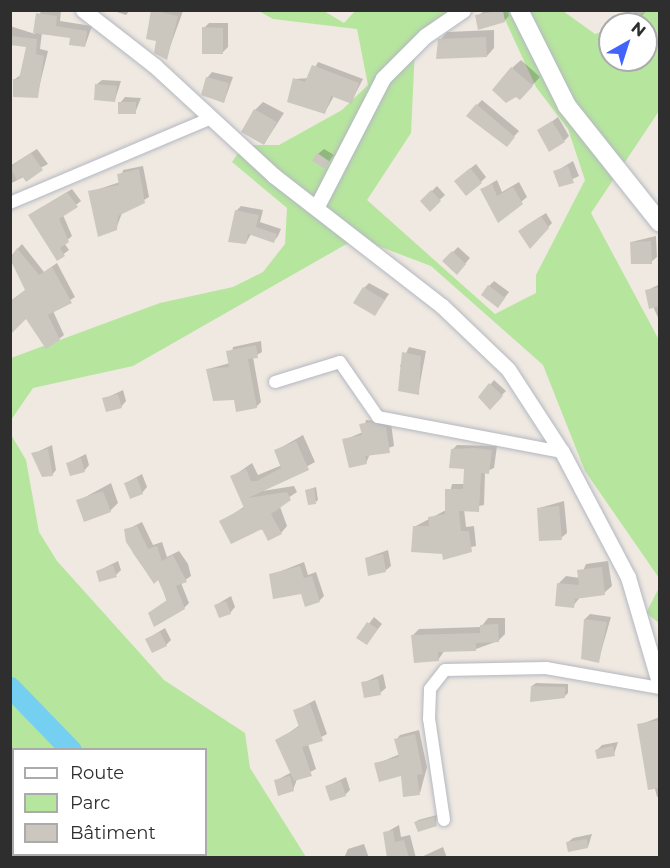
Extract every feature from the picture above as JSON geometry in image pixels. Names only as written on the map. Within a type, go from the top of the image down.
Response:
[{"type":"main road","points":[[519,10],[567,106],[660,222]]},
{"type":"street","points":[[83,10],[155,66],[209,118],[316,208],[489,348],[524,389],[562,452],[628,577],[660,687],[546,668],[445,670],[430,689],[429,719],[444,820]]},
{"type":"street","points":[[316,208],[383,78],[425,36],[463,10]]},
{"type":"street","points":[[10,202],[209,118]]},
{"type":"street","points":[[275,382],[340,362],[378,417],[562,452]]},
{"type":"green space","points":[[259,11],[324,11],[344,23],[355,11],[452,11],[435,20],[415,47],[411,133],[367,200],[495,314],[536,293],[536,275],[585,180],[568,129],[536,87],[501,11],[563,11],[595,34],[598,33],[598,72],[658,72],[658,12],[645,12],[659,11],[659,111],[591,213],[659,340],[659,578],[585,471],[543,365],[431,266],[357,238],[133,366],[33,388],[11,420],[11,358],[160,303],[233,287],[263,272],[285,244],[287,208],[232,162],[244,145],[279,145],[342,110],[368,85],[357,29],[273,19]]},
{"type":"green space","points":[[10,433],[26,460],[39,532],[57,561],[164,680],[245,733],[250,768],[306,857],[80,857],[207,856],[207,748],[12,748],[11,764]]},
{"type":"green space","points":[[659,588],[659,623],[646,613]]},
{"type":"building","points":[[151,10],[178,16],[167,60],[154,53],[156,41],[146,39]]},
{"type":"building","points":[[503,10],[505,22],[478,30],[475,15]]},
{"type":"building","points":[[36,13],[57,16],[56,26],[87,31],[85,47],[69,45],[70,38],[33,33]]},
{"type":"building","points":[[202,27],[223,28],[223,54],[202,54]]},
{"type":"building","points":[[10,36],[37,39],[36,54],[44,56],[38,98],[13,97],[13,79],[19,79],[26,47],[10,45]]},
{"type":"building","points":[[486,37],[487,57],[436,59],[438,39]]},
{"type":"building","points":[[312,65],[359,83],[352,104],[331,96],[325,114],[287,102],[293,78],[305,82]]},
{"type":"building","points":[[511,67],[533,86],[520,100],[516,97],[506,103],[492,90]]},
{"type":"building","points":[[206,77],[229,83],[224,103],[201,95]]},
{"type":"building","points":[[95,84],[117,86],[115,102],[94,100]]},
{"type":"building","points":[[118,102],[136,102],[136,114],[118,114]]},
{"type":"building","points":[[476,104],[515,137],[507,147],[466,116]]},
{"type":"building","points":[[254,109],[277,122],[264,145],[241,132]]},
{"type":"building","points":[[552,121],[565,142],[549,152],[537,130]]},
{"type":"building","points":[[31,153],[43,170],[26,182],[22,176],[17,180],[10,167]]},
{"type":"building","points":[[317,153],[329,161],[325,169],[312,161]]},
{"type":"building","points":[[568,166],[574,183],[559,187],[553,171]]},
{"type":"building","points":[[470,168],[482,183],[466,196],[454,181]]},
{"type":"building","points":[[139,169],[145,203],[118,216],[117,230],[98,237],[88,191],[119,185],[117,174]]},
{"type":"building","points":[[492,184],[497,196],[513,187],[523,204],[498,223],[480,189]]},
{"type":"building","points":[[431,190],[441,201],[430,212],[420,201]]},
{"type":"building","points":[[67,192],[78,207],[59,219],[69,242],[60,248],[65,256],[57,261],[28,215]]},
{"type":"building","points":[[235,210],[259,215],[256,227],[277,234],[274,243],[248,234],[246,244],[228,242]]},
{"type":"building","points":[[541,216],[549,228],[530,249],[518,231]]},
{"type":"building","points":[[651,241],[652,264],[631,264],[630,242]]},
{"type":"building","points":[[17,248],[39,275],[52,267],[72,303],[48,315],[60,340],[46,349],[26,319],[10,335],[10,301],[25,290],[10,259]]},
{"type":"building","points":[[452,251],[466,264],[457,275],[442,261]]},
{"type":"building","points":[[488,285],[505,298],[498,308],[481,295]]},
{"type":"building","points":[[363,287],[385,300],[375,316],[353,303]]},
{"type":"building","points":[[660,287],[660,306],[649,309],[645,290]]},
{"type":"building","points":[[256,345],[258,358],[248,359],[257,408],[236,412],[234,400],[213,401],[206,369],[229,367],[226,351]]},
{"type":"building","points":[[402,352],[421,356],[419,395],[398,391]]},
{"type":"building","points":[[489,383],[503,396],[490,410],[478,397]]},
{"type":"building","points":[[118,394],[122,408],[106,412],[102,398]]},
{"type":"building","points":[[371,422],[386,427],[390,453],[365,456],[367,464],[349,468],[342,439],[362,435],[359,424]]},
{"type":"building","points":[[296,441],[309,470],[248,498],[287,492],[291,500],[271,514],[282,534],[268,541],[262,529],[231,544],[219,521],[244,508],[230,476],[246,469],[251,481],[257,481],[281,468],[274,450]]},
{"type":"building","points":[[48,449],[53,476],[42,477],[31,453]]},
{"type":"building","points":[[451,449],[492,450],[489,474],[481,473],[479,512],[459,511],[461,531],[469,531],[472,552],[443,560],[442,554],[411,552],[413,526],[429,526],[428,517],[445,514],[445,489],[463,489],[464,469],[449,468]]},
{"type":"building","points":[[81,458],[85,472],[70,476],[66,463]]},
{"type":"building","points":[[137,478],[143,494],[130,499],[124,483]]},
{"type":"building","points":[[314,488],[316,504],[308,505],[305,490]]},
{"type":"building","points":[[103,491],[111,512],[84,522],[76,500]]},
{"type":"building","points":[[559,506],[562,540],[539,541],[537,508]]},
{"type":"building","points":[[137,526],[148,549],[157,546],[162,561],[173,555],[187,582],[176,586],[185,609],[154,627],[148,613],[167,600],[158,580],[154,584],[126,542],[124,529]]},
{"type":"building","points":[[383,554],[386,572],[368,576],[365,558]]},
{"type":"building","points":[[113,565],[117,577],[99,582],[96,571]]},
{"type":"building","points":[[300,566],[304,578],[312,576],[320,602],[305,607],[301,594],[273,599],[269,574]]},
{"type":"building","points":[[602,567],[605,595],[575,599],[574,608],[555,606],[557,583],[579,585],[577,570]]},
{"type":"building","points":[[226,601],[231,614],[219,618],[214,605]]},
{"type":"building","points":[[584,619],[607,622],[599,663],[581,659]]},
{"type":"building","points":[[367,622],[378,629],[367,645],[356,638]]},
{"type":"building","points":[[498,624],[499,642],[476,643],[476,651],[438,652],[439,661],[414,663],[411,635],[480,633],[480,625]]},
{"type":"building","points":[[160,632],[167,646],[152,653],[145,639]]},
{"type":"building","points":[[378,679],[381,695],[364,698],[361,682]]},
{"type":"building","points":[[531,686],[565,687],[565,698],[530,702]]},
{"type":"building","points":[[310,704],[323,741],[302,747],[312,776],[294,781],[275,740],[299,727],[293,710]]},
{"type":"building","points":[[660,720],[660,788],[648,790],[637,724]]},
{"type":"building","points":[[415,734],[423,774],[417,775],[420,795],[403,797],[401,776],[379,782],[374,763],[399,757],[394,739]]},
{"type":"building","points":[[613,746],[615,756],[597,759],[595,750]]},
{"type":"building","points":[[290,776],[294,791],[278,796],[274,780]]},
{"type":"building","points":[[341,781],[346,796],[330,801],[325,786]]},
{"type":"building","points":[[434,817],[437,826],[418,832],[414,822]]},
{"type":"building","points":[[393,830],[395,842],[404,840],[409,858],[387,858],[383,832]]},
{"type":"building","points":[[587,839],[588,848],[568,852],[566,842]]},
{"type":"waterway","points":[[10,687],[69,748]]}]
